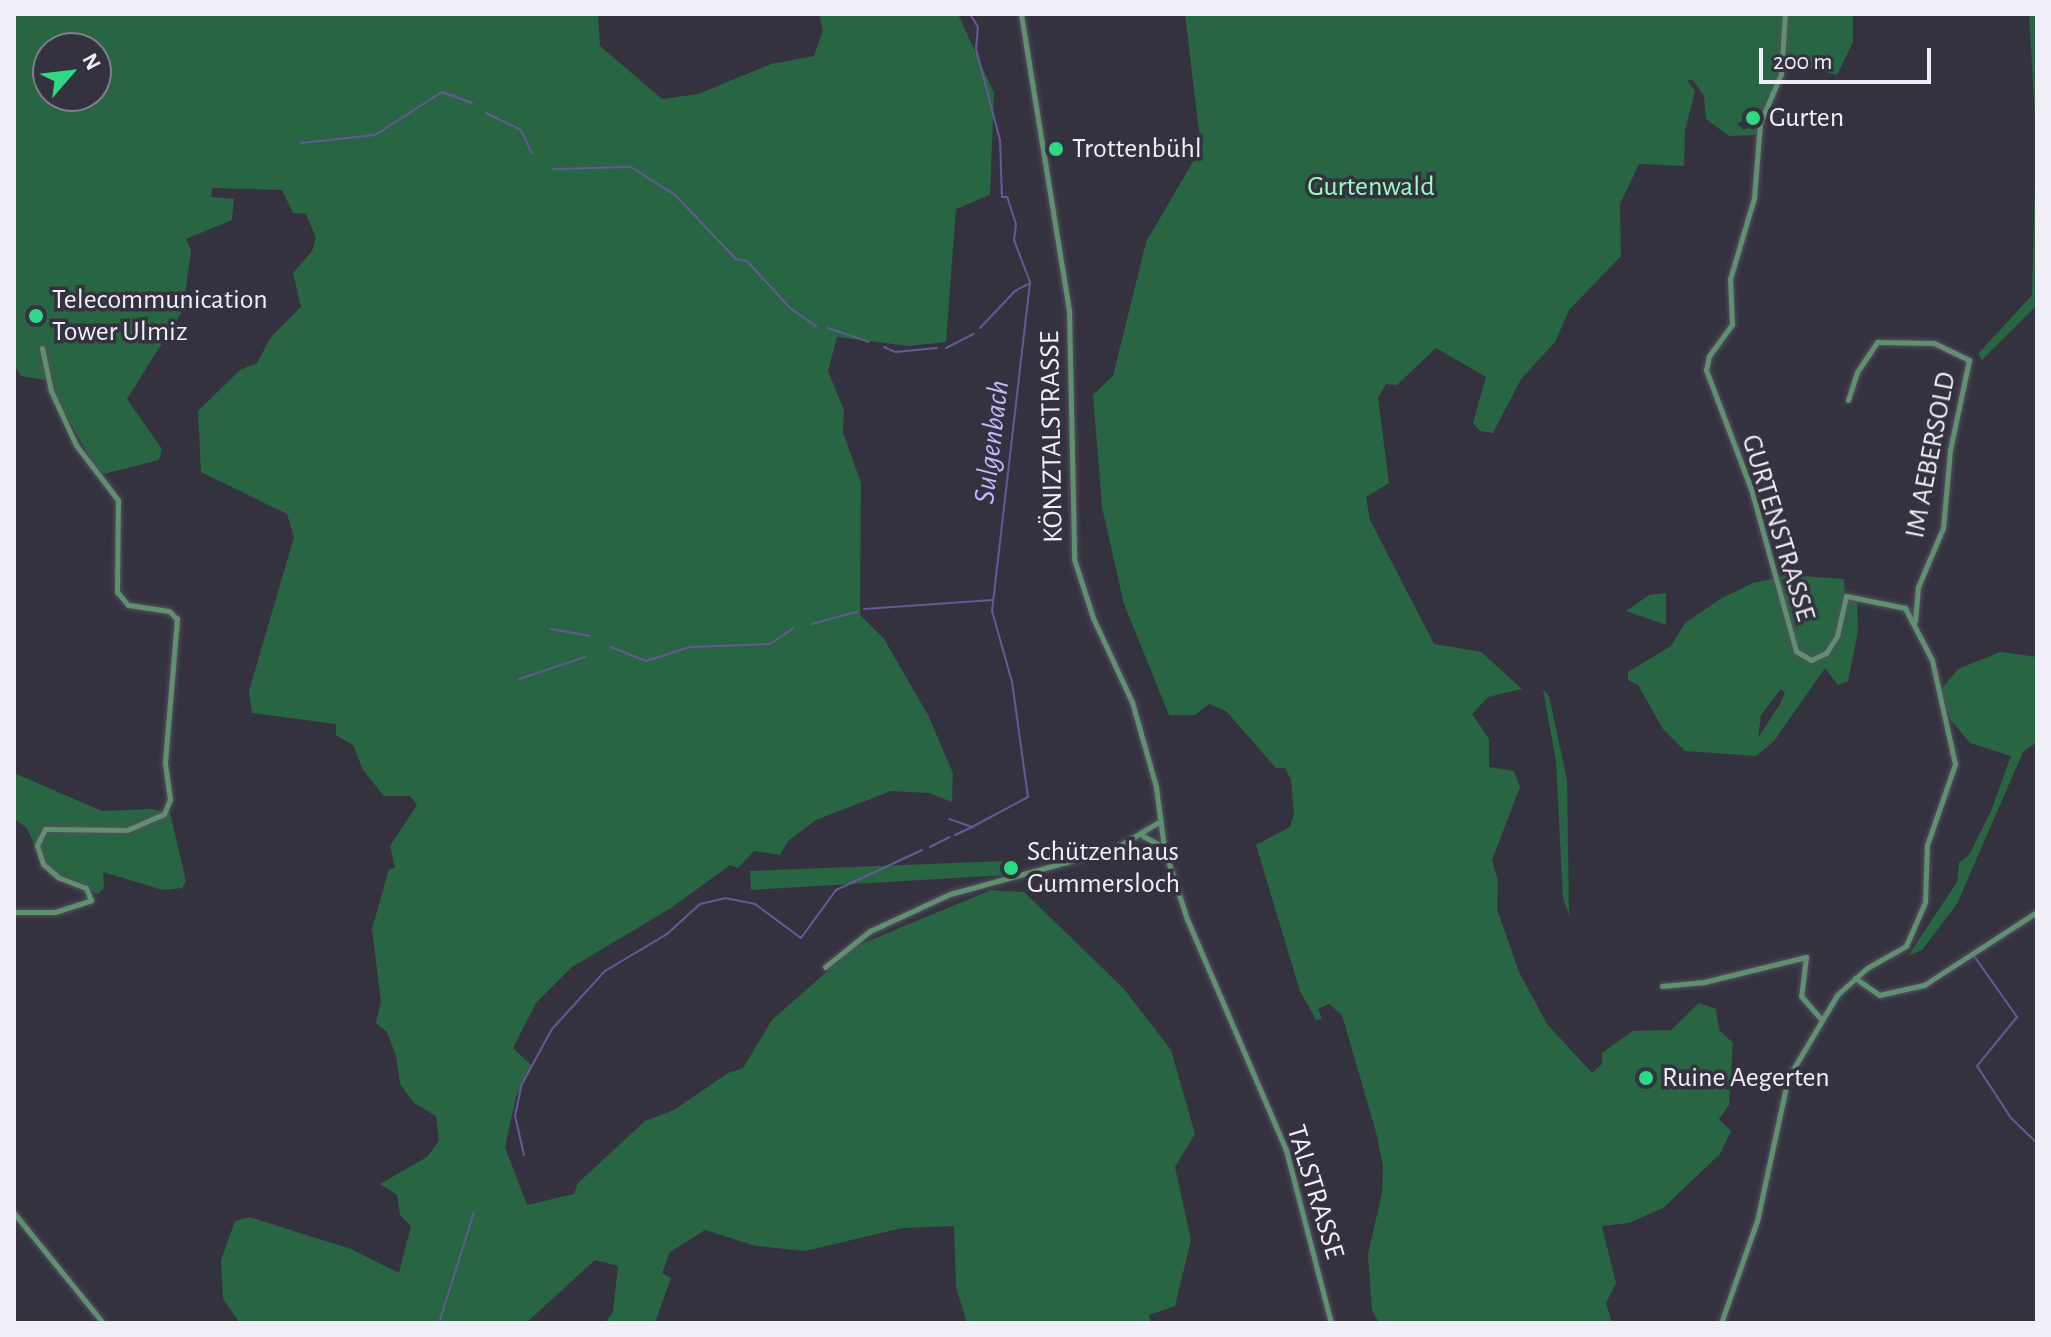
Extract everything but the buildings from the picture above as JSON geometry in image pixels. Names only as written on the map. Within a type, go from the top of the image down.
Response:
[{"type":"street","name":"KÖNIZTALSTRASSE","points":[[1021,14],[1069,310],[1074,559],[1093,618],[1132,702],[1164,848],[1211,983],[1251,1076]]},
{"type":"street","name":"GURTENSTRASSE","points":[[1785,14],[1781,74],[1760,123],[1754,198],[1730,279],[1732,324],[1709,356],[1706,370],[1751,489],[1796,651],[1811,660],[1826,653],[1837,636],[1846,596],[1899,605],[1915,622]]},
{"type":"street","name":"IM AEBERSOLD","points":[[1848,400],[1857,372],[1877,342],[1934,343],[1969,360],[1950,450],[1943,528],[1918,587],[1915,622]]},
{"type":"street","points":[[14,912],[55,912],[91,900],[86,888],[58,877],[40,861],[37,842],[45,829],[127,830],[164,814],[170,805],[165,762],[177,619],[169,611],[128,605],[117,592],[118,500],[67,428],[46,376],[42,348]]},
{"type":"street","points":[[1721,1323],[1757,1221],[1781,1098],[1821,1019],[1855,978],[1906,946],[1925,902],[1927,845],[1955,771],[1954,746],[1932,660],[1915,622]]},
{"type":"street","points":[[825,967],[870,931],[950,894],[1114,849],[1142,836],[1160,821]]},
{"type":"street","points":[[1142,836],[1164,848]]},
{"type":"street","points":[[1855,978],[1879,995],[1924,985],[2037,912]]},
{"type":"street","points":[[1662,986],[1704,982],[1806,957],[1801,996],[1821,1019]]},
{"type":"street","name":"TALSTRASSE","points":[[1251,1076],[1289,1160],[1331,1323]]},
{"type":"street","points":[[14,1213],[103,1323]]},
{"type":"green space","points":[[14,14],[598,14],[600,46],[662,99],[698,94],[771,64],[814,56],[823,30],[819,14],[958,14],[994,93],[990,195],[956,209],[946,342],[909,346],[837,337],[828,371],[844,410],[843,432],[861,483],[860,615],[884,639],[928,715],[953,773],[952,802],[929,793],[891,791],[816,820],[788,841],[780,855],[754,851],[738,868],[730,865],[671,908],[572,967],[536,1003],[513,1048],[532,1066],[516,1097],[505,1147],[527,1205],[574,1194],[578,1183],[645,1121],[674,1110],[728,1073],[743,1068],[772,1020],[856,946],[991,890],[1024,892],[1124,989],[1171,1050],[1195,1134],[1175,1167],[1191,1240],[1175,1306],[1149,1315],[1151,1323],[967,1323],[956,1287],[954,1226],[902,1228],[805,1251],[756,1246],[705,1230],[670,1252],[662,1273],[671,1278],[655,1323],[605,1323],[613,1312],[618,1266],[595,1260],[526,1323],[240,1323],[223,1299],[221,1260],[235,1221],[249,1217],[351,1249],[399,1273],[411,1226],[400,1215],[397,1195],[380,1184],[427,1157],[439,1141],[436,1116],[414,1103],[400,1084],[396,1056],[387,1032],[376,1023],[381,1001],[372,929],[389,869],[395,868],[390,846],[417,805],[410,796],[384,796],[363,770],[353,745],[336,735],[336,724],[252,713],[249,691],[294,537],[287,514],[201,472],[198,411],[240,370],[257,363],[271,337],[301,307],[293,273],[312,251],[316,238],[306,214],[293,213],[282,190],[212,188],[211,197],[234,199],[232,220],[186,239],[191,250],[183,310],[127,399],[162,449],[159,460],[100,475],[46,380],[21,376],[14,364]]},
{"type":"green space","name":"Gurtenwald","points":[[1185,14],[1783,14],[1780,75],[1763,110],[1737,124],[1744,130],[1759,118],[1756,135],[1729,136],[1706,119],[1704,96],[1693,80],[1687,80],[1695,91],[1685,131],[1684,166],[1639,164],[1620,204],[1621,256],[1569,310],[1555,342],[1521,379],[1493,433],[1480,431],[1473,423],[1486,377],[1436,348],[1397,385],[1386,384],[1378,398],[1389,483],[1366,497],[1370,520],[1434,644],[1481,652],[1522,689],[1488,697],[1472,714],[1489,739],[1489,767],[1514,771],[1520,787],[1492,860],[1498,880],[1497,909],[1519,972],[1547,1024],[1592,1073],[1602,1064],[1602,1053],[1633,1031],[1671,1030],[1699,1003],[1716,1009],[1719,1030],[1733,1043],[1729,1105],[1719,1119],[1731,1131],[1720,1154],[1663,1208],[1629,1223],[1602,1226],[1616,1283],[1606,1303],[1612,1323],[1379,1323],[1372,1310],[1368,1254],[1382,1193],[1383,1166],[1376,1132],[1342,1015],[1329,1004],[1318,1009],[1322,1019],[1316,1020],[1300,991],[1256,845],[1290,827],[1294,814],[1291,780],[1285,768],[1276,768],[1226,711],[1209,704],[1195,715],[1169,715],[1124,604],[1102,507],[1093,395],[1113,376],[1146,242],[1201,148]]},
{"type":"green space","points":[[1788,14],[1853,14],[1853,42],[1837,75],[1806,67],[1803,58],[1784,58]]},
{"type":"green space","points":[[2029,14],[2037,14],[2037,305],[1982,360],[1978,354],[2032,295],[2036,136]]},
{"type":"green space","points":[[1789,575],[1844,579],[1845,596],[1857,596],[1858,632],[1848,681],[1838,685],[1825,668],[1774,741],[1756,756],[1685,751],[1663,729],[1638,685],[1628,680],[1628,672],[1671,646],[1685,623],[1722,598],[1753,583]],"holes":[[[1781,689],[1785,693],[1780,704],[1758,738],[1761,715]]]},
{"type":"green space","points":[[1666,593],[1666,625],[1626,611],[1649,595]]},
{"type":"green space","points":[[2000,652],[2037,657],[2037,742],[2023,752],[1957,904],[1922,950],[1908,956],[1957,882],[1959,863],[1969,855],[1991,811],[2011,756],[1970,743],[1950,719],[1941,690],[1958,669]]},
{"type":"green space","points":[[1543,689],[1549,696],[1567,780],[1569,915],[1563,899],[1556,762]]},
{"type":"green space","points":[[14,773],[102,811],[151,809],[170,813],[186,881],[182,888],[163,890],[103,872],[104,888],[98,894],[57,875],[44,864],[26,827],[14,819]]},
{"type":"green space","points":[[1006,861],[1007,875],[751,890],[750,871]]},
{"type":"waterway","name":"Sulgenbach","points":[[949,819],[972,827],[1028,797],[1012,682],[992,611],[1030,282],[1014,240],[1016,224],[1007,197],[1002,197],[1000,140],[976,49],[978,27],[970,14]]},
{"type":"waterway","points":[[301,143],[375,135],[442,92],[472,103]]},
{"type":"waterway","points":[[486,113],[521,130],[532,154]]},
{"type":"waterway","points":[[553,169],[631,167],[675,195],[736,259],[747,261],[790,308],[816,326]]},
{"type":"waterway","points":[[980,328],[1015,291],[1028,284]]},
{"type":"waterway","points":[[828,328],[869,342]]},
{"type":"waterway","points":[[946,348],[974,334]]},
{"type":"waterway","points":[[884,347],[895,352],[937,348]]},
{"type":"waterway","points":[[864,609],[993,600]]},
{"type":"waterway","points":[[812,624],[856,612]]},
{"type":"waterway","points":[[611,647],[646,661],[690,647],[770,644],[794,628]]},
{"type":"waterway","points":[[551,629],[589,636]]},
{"type":"waterway","points":[[519,679],[585,657]]},
{"type":"waterway","points":[[955,835],[972,827]]},
{"type":"waterway","points":[[930,847],[950,837]]},
{"type":"waterway","points":[[524,1155],[515,1116],[522,1084],[552,1029],[605,971],[667,934],[700,904],[725,898],[755,904],[801,938],[836,890],[922,850]]},
{"type":"waterway","points":[[1974,956],[2017,1017],[1977,1066],[2011,1118],[2037,1143]]},
{"type":"waterway","points":[[439,1323],[474,1212]]},
{"type":"place","name":"Gurten","points":[[1753,118]]},
{"type":"place","name":"Trottenbühl","points":[[1056,149]]},
{"type":"place","name":"Telecommunication Tower Ulmiz","points":[[36,316]]},
{"type":"place","name":"Schützenhaus Gummersloch","points":[[1011,868]]},
{"type":"place","name":"Ruine Aegerten","points":[[1646,1078]]}]
